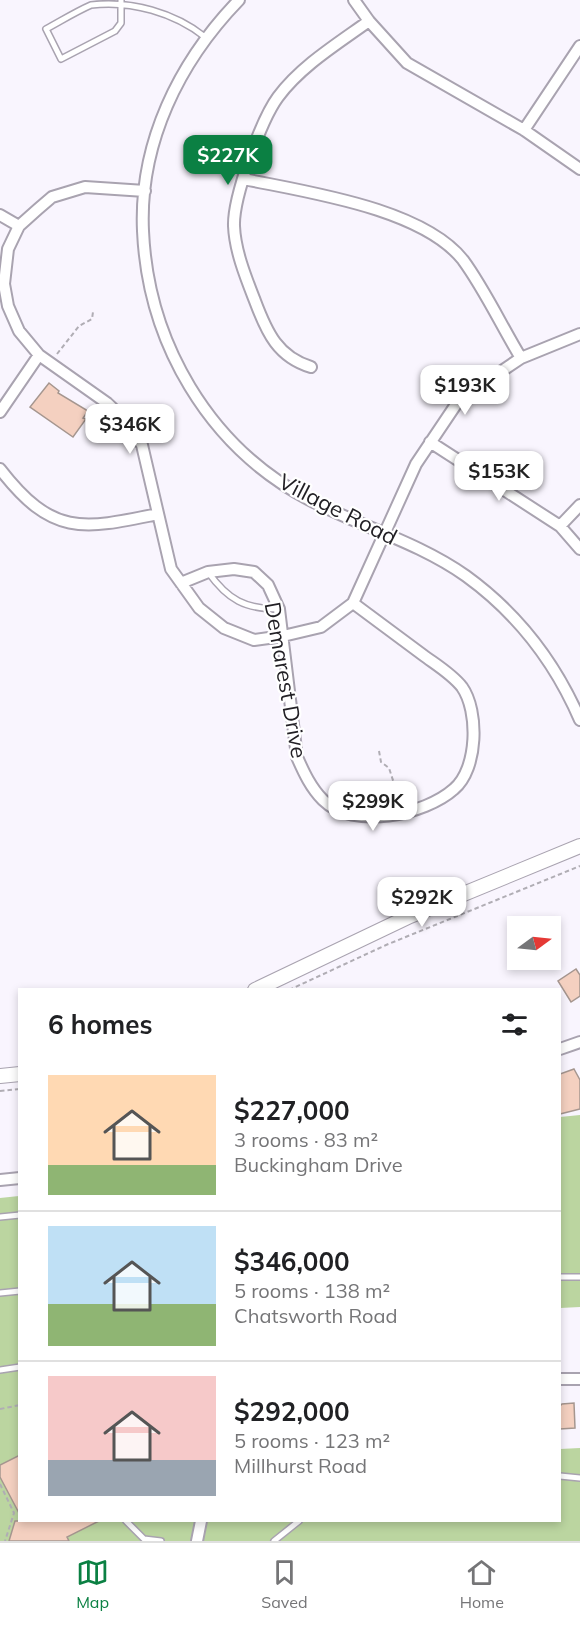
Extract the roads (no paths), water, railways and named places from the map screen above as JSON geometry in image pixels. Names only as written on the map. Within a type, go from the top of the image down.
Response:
[{"type":"street","name":"Village Road","points":[[239,0],[205,37],[180,78],[161,120],[145,191],[144,246],[154,307],[174,359],[205,410],[241,452],[285,486],[443,561],[509,612],[544,653],[580,720]]},
{"type":"street","points":[[354,0],[369,21],[407,63],[524,130],[580,169]]},
{"type":"street","points":[[312,367],[292,361],[279,348],[260,314],[244,273],[234,225],[244,179],[259,132],[278,97],[314,61],[369,21]]},
{"type":"street","points":[[524,130],[580,46]]},
{"type":"street","points":[[244,179],[379,208],[430,234],[462,259],[521,358]]},
{"type":"street","points":[[145,191],[102,186],[69,191],[52,197],[19,226],[8,249],[4,284],[8,306],[19,331],[39,356],[107,403],[126,421],[142,445],[171,569],[199,608],[224,628],[254,639],[283,636],[321,627],[353,603],[416,464],[459,400],[521,358],[580,334]]},
{"type":"street","points":[[0,215],[19,226]]},
{"type":"street","points":[[0,412],[39,356]]},
{"type":"street","points":[[430,442],[560,526],[580,549]]},
{"type":"street","points":[[0,469],[42,513],[70,525],[101,526],[158,514]]},
{"type":"street","points":[[560,526],[580,505]]},
{"type":"street","name":"Demarest Drive","points":[[181,583],[208,572],[234,569],[254,572],[268,585],[279,609],[297,757],[306,778],[324,802],[353,815],[377,818],[404,813],[455,789],[471,762],[474,737],[471,709],[462,687],[443,670],[353,603]]},
{"type":"street","points":[[259,988],[410,916],[580,846]]},
{"type":"street","points":[[561,1049],[580,1042]]},
{"type":"street","points":[[0,1076],[18,1074]]},
{"type":"street","points":[[0,1180],[18,1178]]},
{"type":"street","points":[[561,1379],[580,1379]]},
{"type":"street","points":[[198,1541],[201,1522]]},
{"type":"lane","points":[[121,1],[121,23],[115,31],[61,59],[46,29],[92,4],[121,1],[167,10],[205,37]]},
{"type":"lane","points":[[208,572],[221,591],[236,601],[259,609],[279,609]]},
{"type":"lane","points":[[0,1217],[18,1215]]},
{"type":"lane","points":[[561,1277],[580,1277]]},
{"type":"lane","points":[[0,1293],[18,1290]]},
{"type":"lane","points":[[0,1370],[18,1367]]},
{"type":"lane","points":[[561,1476],[580,1478]]},
{"type":"lane","points":[[127,1522],[144,1540],[161,1541]]},
{"type":"lane","points":[[274,1541],[298,1522]]}]
